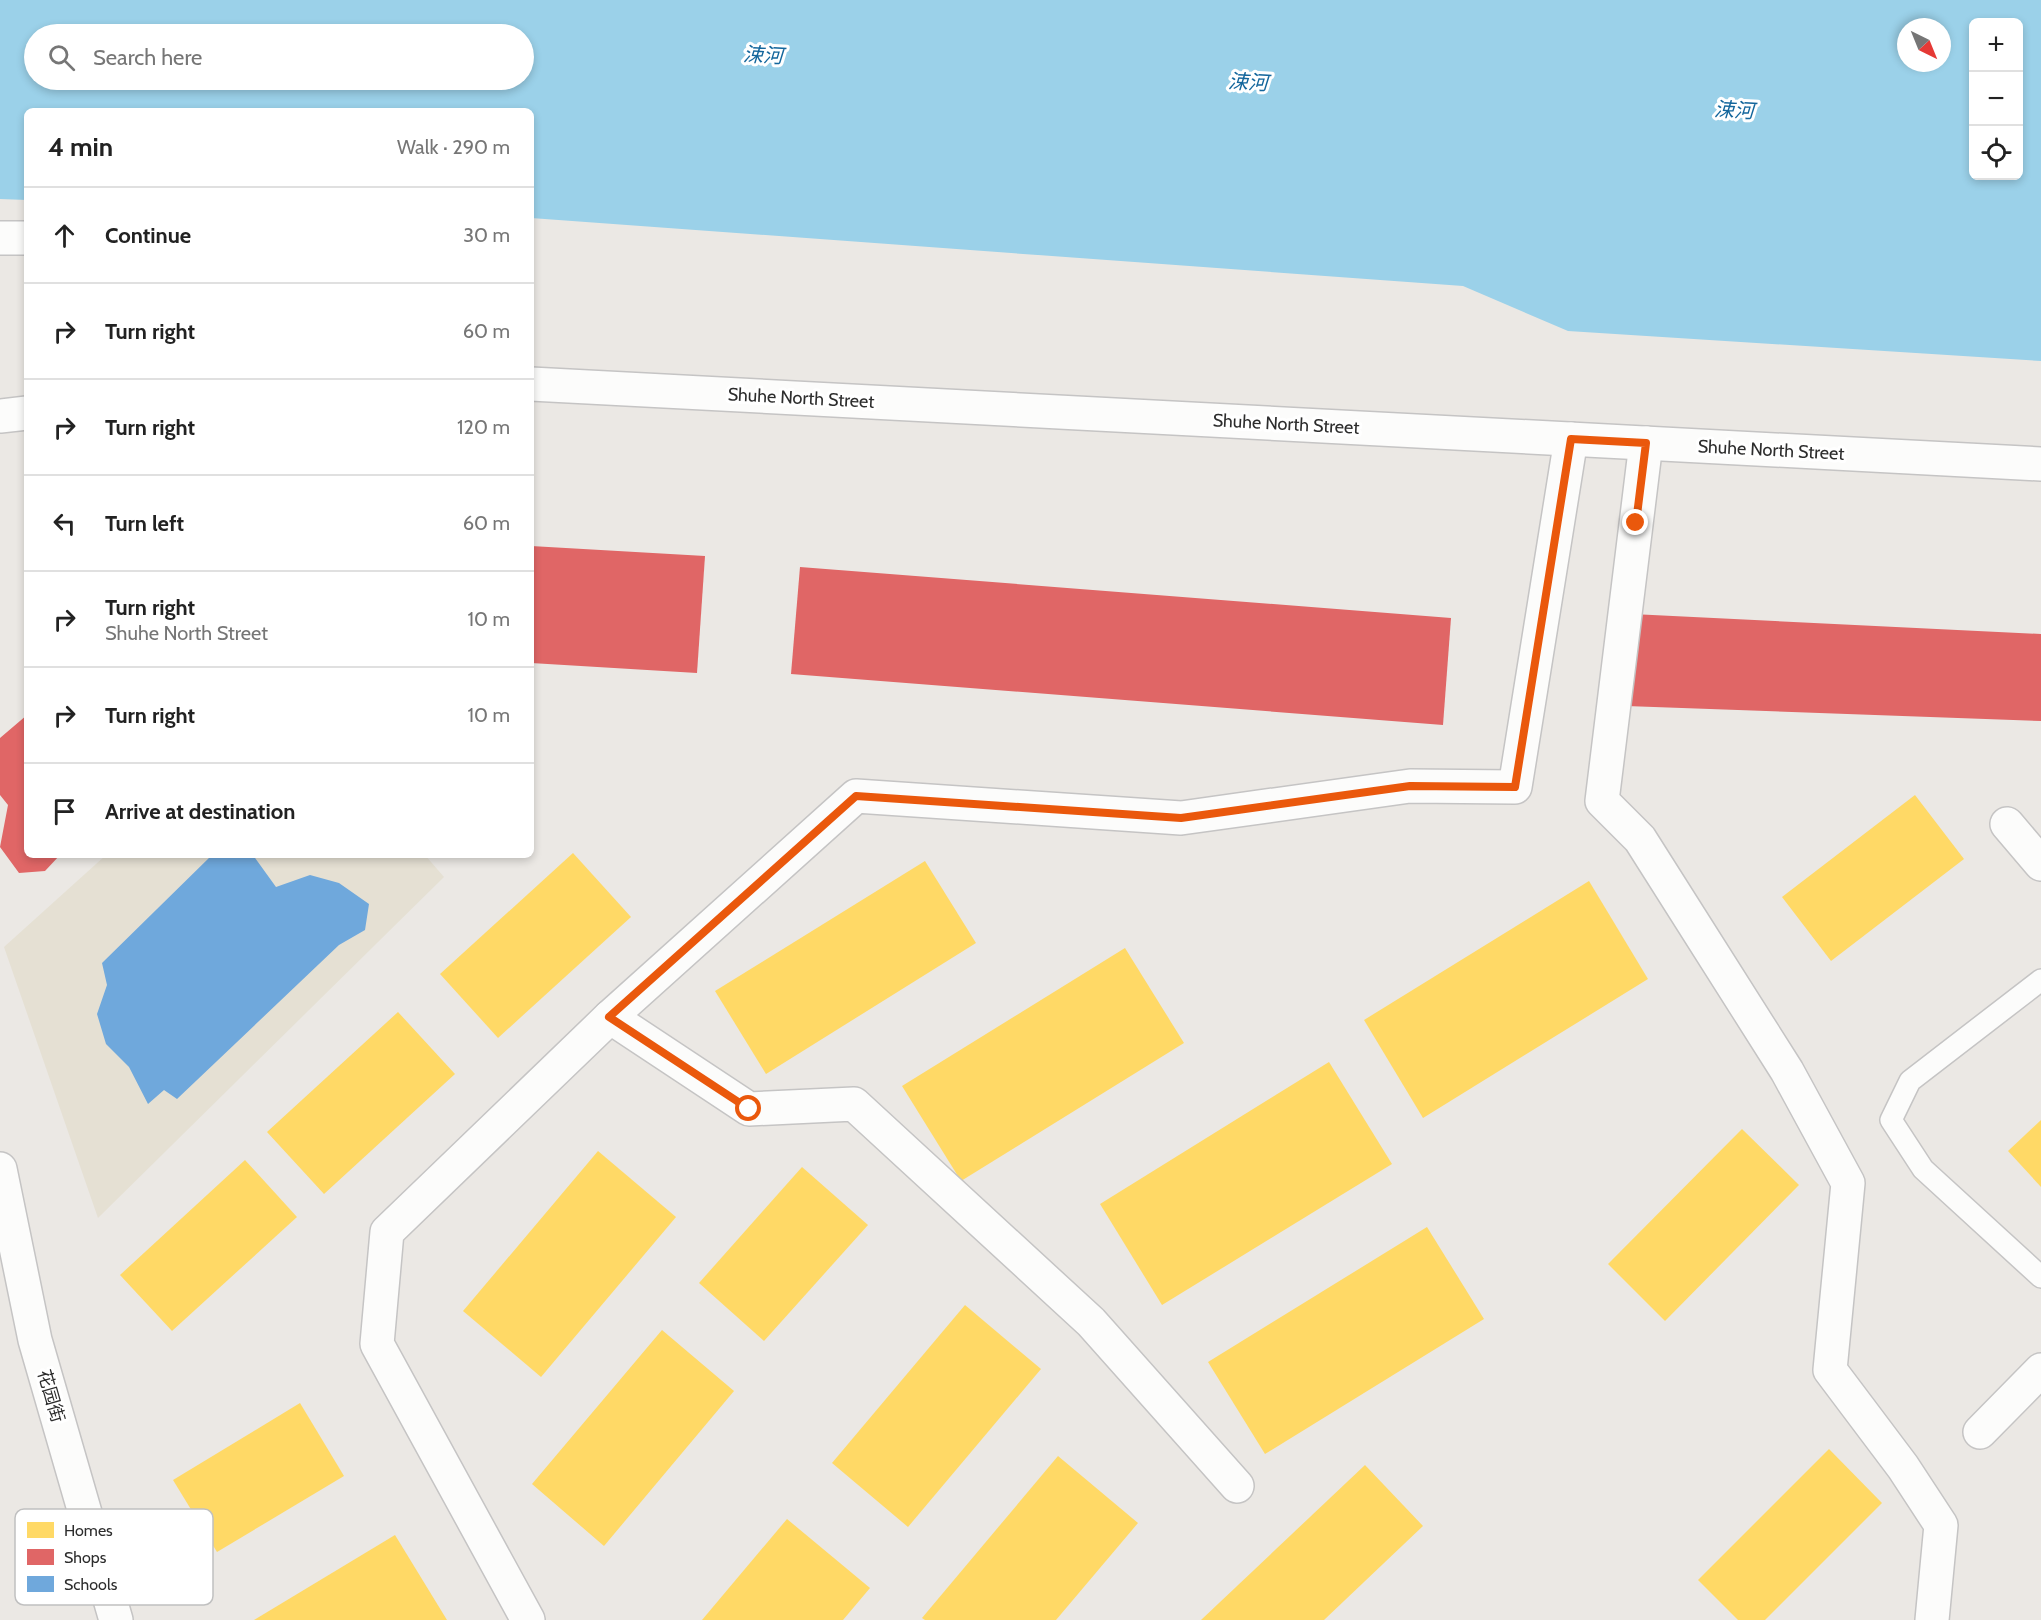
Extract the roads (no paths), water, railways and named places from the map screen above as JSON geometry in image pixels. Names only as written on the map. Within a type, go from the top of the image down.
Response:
[{"type":"street","points":[[0,238],[24,238]]},
{"type":"street","name":"Shuhe North Street","points":[[534,384],[2041,464]]},
{"type":"street","points":[[0,416],[24,413]]},
{"type":"street","points":[[528,1620],[377,1344],[387,1232],[609,1017],[856,796],[1181,818],[1410,786],[1515,787],[1571,439]]},
{"type":"street","points":[[1646,443],[1602,801],[1640,839],[1787,1071],[1848,1183],[1830,1370],[1904,1467],[1941,1525],[1932,1620]]},
{"type":"street","points":[[2007,824],[2041,864]]},
{"type":"street","points":[[609,1017],[749,1109],[854,1104],[1091,1322],[1237,1486]]},
{"type":"street","name":"花园街","points":[[0,1169],[35,1340],[84,1509]]},
{"type":"street","points":[[1980,1432],[2041,1370]]},
{"type":"street","name":"花园街","points":[[112,1605],[116,1620]]},
{"type":"lane","points":[[2041,980],[1910,1081],[1891,1120],[1923,1169],[2041,1276]]},
{"type":"water","name":"涑河","points":[[0,0],[2041,0],[2041,361],[1568,331],[1463,286],[534,218],[534,108],[24,108],[24,200],[0,199]]}]
